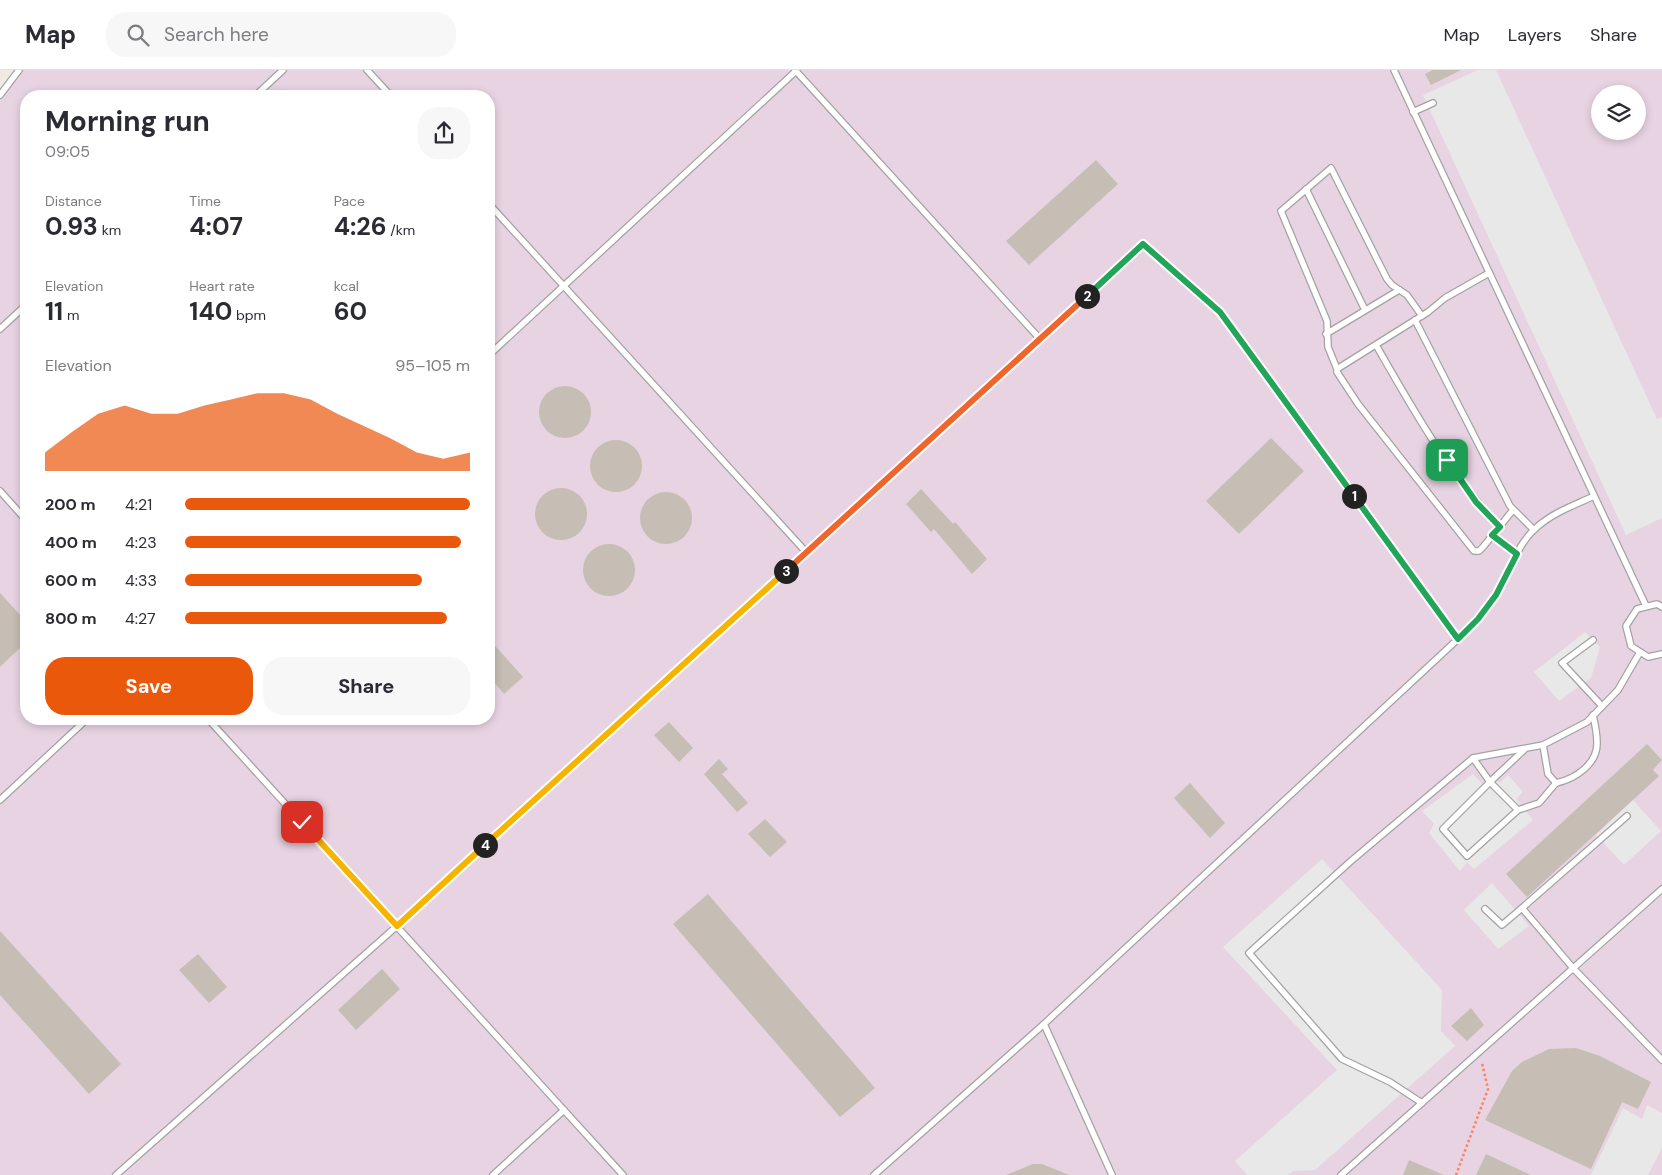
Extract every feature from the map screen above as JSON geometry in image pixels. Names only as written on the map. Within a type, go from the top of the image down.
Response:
[{"type":"lane","points":[[0,95],[19,70]]},
{"type":"lane","points":[[261,90],[283,70]]},
{"type":"lane","points":[[367,70],[385,90]]},
{"type":"lane","points":[[495,350],[796,70],[1040,339]]},
{"type":"lane","points":[[1394,70],[1646,606]]},
{"type":"lane","points":[[1413,112],[1433,103]]},
{"type":"lane","points":[[1422,316],[1413,302],[1387,279],[1330,168],[1281,211],[1327,321],[1328,347],[1337,369],[1337,376],[1358,404],[1470,546],[1479,551],[1513,510]]},
{"type":"lane","points":[[1306,189],[1365,310]]},
{"type":"lane","points":[[495,211],[806,552]]},
{"type":"lane","points":[[116,1175],[397,926],[1143,244],[1220,312],[1458,639]]},
{"type":"lane","points":[[1337,369],[1422,316],[1445,298],[1489,273]]},
{"type":"lane","points":[[1326,334],[1399,290]]},
{"type":"lane","points":[[0,329],[20,311]]},
{"type":"lane","points":[[1415,320],[1513,510],[1536,529]]},
{"type":"lane","points":[[1376,345],[1419,419],[1476,502],[1500,527]]},
{"type":"lane","points":[[0,491],[20,513]]},
{"type":"lane","points":[[874,1175],[1044,1024],[1458,639],[1478,619],[1496,595],[1517,554],[1536,529],[1558,512],[1594,496]]},
{"type":"lane","points":[[1492,535],[1517,554]]},
{"type":"lane","points":[[1662,607],[1657,604],[1637,609],[1626,626],[1631,646],[1648,657],[1662,654]]},
{"type":"lane","points":[[1593,640],[1562,663],[1602,706]]},
{"type":"lane","points":[[1422,1103],[1390,1082],[1342,1059],[1249,953],[1351,861],[1473,758],[1543,745],[1587,722],[1618,690],[1640,652]]},
{"type":"lane","points":[[1525,749],[1443,829],[1467,856],[1518,810],[1539,803],[1556,783],[1568,780],[1591,764],[1598,744],[1593,715]]},
{"type":"lane","points":[[0,800],[81,725]]},
{"type":"lane","points":[[213,725],[623,1175]]},
{"type":"lane","points":[[1543,745],[1548,774],[1556,783]]},
{"type":"lane","points":[[1473,758],[1490,782],[1518,810]]},
{"type":"lane","points":[[1485,909],[1502,925],[1627,816]]},
{"type":"lane","points":[[1341,1175],[1662,889]]},
{"type":"lane","points":[[1522,908],[1573,968],[1662,1060]]},
{"type":"lane","points":[[1044,1024],[1112,1175]]},
{"type":"lane","points":[[494,1175],[564,1110]]},
{"type":"path","points":[[1456,1175],[1488,1089],[1479,1052]]},
{"type":"shaded area","points":[[16,70],[1662,70],[1662,1175],[0,1175],[0,92]]},
{"type":"shaded area","points":[[1478,70],[1496,70],[1657,419],[1662,417],[1662,518],[1626,535],[1423,95]]},
{"type":"shaded area","points":[[1585,632],[1600,647],[1591,678],[1559,701],[1534,672]]},
{"type":"shaded area","points":[[1473,774],[1482,784],[1493,779],[1500,783],[1508,775],[1523,792],[1516,799],[1533,820],[1474,869],[1467,862],[1460,871],[1429,833],[1434,824],[1422,811]]},
{"type":"shaded area","points":[[1633,800],[1661,831],[1624,865],[1596,835]]},
{"type":"shaded area","points":[[1322,859],[1442,990],[1441,1031],[1455,1046],[1315,1170],[1293,1171],[1288,1175],[1247,1175],[1235,1161],[1337,1070],[1223,947]]},
{"type":"shaded area","points":[[1492,883],[1529,926],[1498,949],[1464,910]]},
{"type":"shaded area","points":[[1647,1105],[1662,1113],[1662,1148],[1648,1175],[1591,1175],[1623,1108],[1642,1119]]},
{"type":"building","points":[[1433,70],[1461,70],[1431,85],[1425,74]]},
{"type":"building","points":[[1096,160],[1118,184],[1029,265],[1006,241]]},
{"type":"building","points":[[565,386],[579,390],[587,398],[591,412],[587,426],[579,434],[565,438],[551,434],[543,426],[539,412],[543,398],[551,390]]},
{"type":"building","points":[[1271,438],[1304,471],[1239,534],[1206,501]]},
{"type":"building","points":[[616,440],[630,444],[638,452],[642,466],[638,480],[630,488],[616,492],[602,488],[594,480],[590,466],[594,452],[602,444]]},
{"type":"building","points":[[561,488],[575,492],[583,500],[587,514],[583,528],[575,536],[561,540],[547,536],[539,528],[535,514],[539,500],[547,492]]},
{"type":"building","points":[[921,489],[953,524],[955,522],[987,559],[972,574],[934,529],[931,532],[906,504]]},
{"type":"building","points":[[666,492],[680,496],[688,504],[692,518],[688,532],[680,540],[666,544],[652,540],[644,532],[640,518],[644,504],[652,496]]},
{"type":"building","points":[[609,544],[623,548],[631,556],[635,570],[631,584],[623,592],[609,596],[595,592],[587,584],[583,570],[587,556],[595,548]]},
{"type":"building","points":[[0,593],[20,615],[20,648],[0,667]]},
{"type":"building","points":[[495,646],[523,677],[504,694],[495,683]]},
{"type":"building","points":[[669,722],[693,748],[679,762],[654,735]]},
{"type":"building","points":[[1647,744],[1662,760],[1653,770],[1659,776],[1527,897],[1506,874]]},
{"type":"building","points":[[719,759],[728,769],[722,774],[748,803],[737,812],[704,774]]},
{"type":"building","points":[[1190,783],[1225,823],[1210,838],[1174,798]]},
{"type":"building","points":[[765,819],[787,842],[770,857],[748,834]]},
{"type":"building","points":[[708,894],[875,1088],[840,1117],[673,924]]},
{"type":"building","points":[[0,931],[121,1064],[89,1094],[0,995]]},
{"type":"building","points":[[198,954],[227,987],[209,1003],[179,970]]},
{"type":"building","points":[[382,969],[400,989],[356,1030],[338,1010]]},
{"type":"building","points":[[1471,1008],[1484,1025],[1467,1041],[1451,1026]]},
{"type":"building","points":[[1576,1048],[1600,1056],[1651,1082],[1638,1109],[1622,1102],[1591,1169],[1485,1120],[1512,1071],[1522,1062],[1549,1049]]},
{"type":"building","points":[[1486,1154],[1531,1175],[1476,1175]]},
{"type":"building","points":[[1409,1160],[1444,1175],[1403,1175]]},
{"type":"building","points":[[1033,1164],[1042,1164],[1069,1175],[1006,1175]]},
{"type":"route","points":[[302,822],[397,926],[1143,244],[1220,312],[1458,639],[1478,619],[1496,595],[1517,554],[1492,535],[1500,527],[1476,502],[1447,460]]}]
